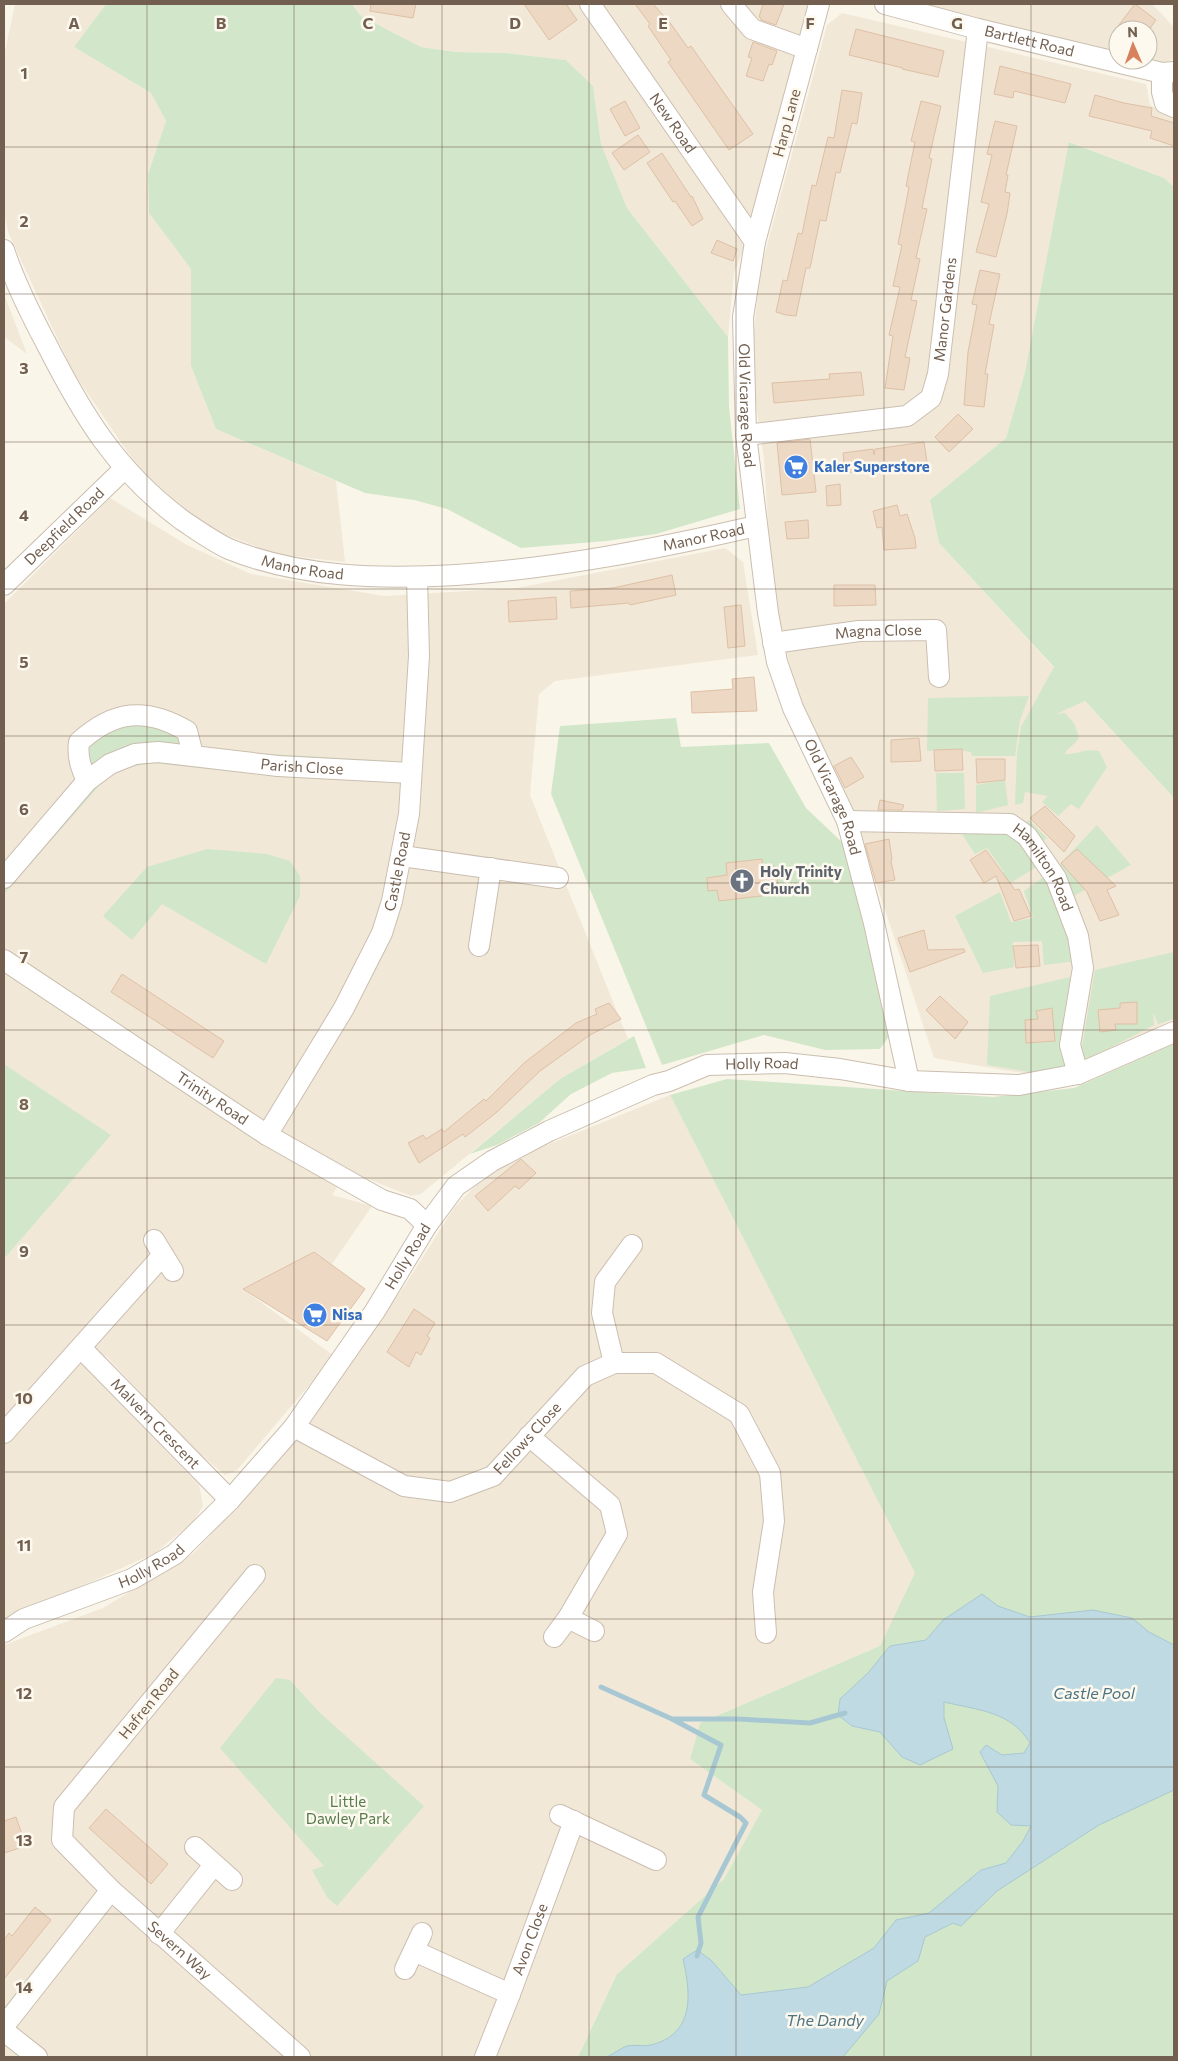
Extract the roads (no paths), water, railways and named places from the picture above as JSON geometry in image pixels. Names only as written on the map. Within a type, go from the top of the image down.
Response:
[{"type":"street","name":"New Road","points":[[590,4],[755,242]]},
{"type":"street","points":[[731,4],[752,29],[807,50]]},
{"type":"street","name":"Harp Lane","points":[[755,242],[819,4]]},
{"type":"street","name":"Bartlett Road","points":[[885,4],[978,29],[1168,72]]},
{"type":"street","name":"Manor Gardens","points":[[746,435],[907,416],[931,398],[938,374],[978,29]]},
{"type":"street","points":[[1168,72],[1162,92],[1164,103],[1174,107]]},
{"type":"street","name":"Old Vicarage Road","points":[[755,242],[743,317],[746,435],[756,526],[773,644],[777,662],[793,708],[847,821],[874,923],[909,1081]]},
{"type":"street","name":"Manor Road","points":[[4,250],[24,299],[64,378],[90,422],[124,469],[160,504],[204,535],[228,548],[276,565],[305,571],[365,576],[417,577],[506,572],[579,563],[652,550],[756,526]]},
{"type":"street","name":"Deepfield Road","points":[[4,585],[124,469]]},
{"type":"street","name":"Castle Road","points":[[267,1135],[344,1008],[382,933],[392,901],[409,814],[418,656],[417,577]]},
{"type":"street","name":"Magna Close","points":[[773,644],[859,631],[936,630],[939,677]]},
{"type":"street","points":[[86,781],[78,754],[79,742],[94,728],[130,714],[151,716],[170,721],[187,731],[193,755]]},
{"type":"street","name":"Parish Close","points":[[4,878],[86,781],[110,764],[135,754],[158,752],[278,766],[411,773]]},
{"type":"street","name":"Hamilton Road","points":[[847,821],[1010,824],[1027,836],[1056,878],[1078,936],[1083,968],[1070,1044],[1078,1074]]},
{"type":"street","points":[[402,856],[558,878]]},
{"type":"street","points":[[479,946],[491,868]]},
{"type":"street","name":"Trinity Road","points":[[4,960],[267,1135],[382,1200],[410,1209],[427,1225]]},
{"type":"street","points":[[909,1081],[1019,1085],[1078,1074],[1174,1032]]},
{"type":"street","name":"Holly Road","points":[[4,1632],[24,1619],[132,1579],[175,1554],[230,1500],[294,1427],[375,1311],[427,1225],[456,1186],[492,1161],[549,1131],[627,1096],[707,1065],[785,1063],[840,1069],[909,1081]]},
{"type":"street","points":[[614,1363],[602,1313],[605,1282],[632,1245]]},
{"type":"street","points":[[4,1433],[163,1255]]},
{"type":"street","name":"Malvern Crescent","points":[[81,1348],[230,1500]]},
{"type":"street","name":"Fellows Close","points":[[294,1427],[404,1486],[450,1492],[493,1476],[586,1376],[614,1363],[656,1363],[739,1414],[770,1473],[774,1521],[763,1592],[766,1633]]},
{"type":"street","points":[[529,1436],[610,1505],[617,1534],[568,1618],[554,1637]]},
{"type":"street","name":"Hafren Road","points":[[62,1840],[64,1807],[255,1575]]},
{"type":"street","points":[[568,1618],[594,1631]]},
{"type":"street","name":"Avon Close","points":[[485,2057],[510,1994],[567,1818],[656,1860]]},
{"type":"street","name":"Severn Way","points":[[62,1840],[111,1890],[159,1934],[300,2057]]},
{"type":"street","points":[[194,1847],[232,1880]]},
{"type":"street","points":[[159,1934],[214,1865]]},
{"type":"street","points":[[4,2026],[111,1890]]},
{"type":"street","points":[[422,1933],[410,1960],[510,1994]]},
{"type":"street","points":[[4,2031],[36,2057]]},
{"type":"water","name":"Castle Pool","points":[[982,1594],[998,1606],[1030,1617],[1093,1610],[1132,1618],[1149,1632],[1174,1645],[1174,1790],[1099,1825],[997,1891],[961,1926],[953,1923],[925,1937],[918,1961],[887,1981],[879,2014],[843,2057],[607,2057],[627,2046],[645,2046],[665,2040],[676,2032],[683,2022],[688,1999],[688,1986],[683,1959],[697,1950],[711,1960],[741,1995],[808,1987],[874,1948],[896,1920],[929,1913],[981,1870],[1006,1863],[1023,1841],[1031,1826],[1011,1825],[997,1812],[998,1786],[980,1752],[986,1745],[1002,1755],[1024,1753],[1030,1743],[1013,1724],[981,1710],[944,1702],[944,1718],[953,1749],[920,1765],[902,1757],[880,1732],[852,1726],[838,1715],[840,1699],[868,1673],[890,1646],[926,1640],[943,1620]]},
{"type":"waterway","points":[[601,1687],[672,1719],[738,1719],[810,1723],[845,1713]]},
{"type":"waterway","points":[[672,1719],[721,1745],[704,1795],[740,1817],[746,1823],[698,1917],[701,1943],[697,1956]]},
{"type":"place","name":"Kaler Superstore","points":[[796,467]]},
{"type":"place","name":"Holy Trinity Church","points":[[742,881]]},
{"type":"place","name":"Nisa","points":[[315,1315]]},
{"type":"park label","name":"Little Dawley Park","points":[[348,1810]]},
{"type":"water label","name":"The Dandy","points":[[825,2020]]}]
